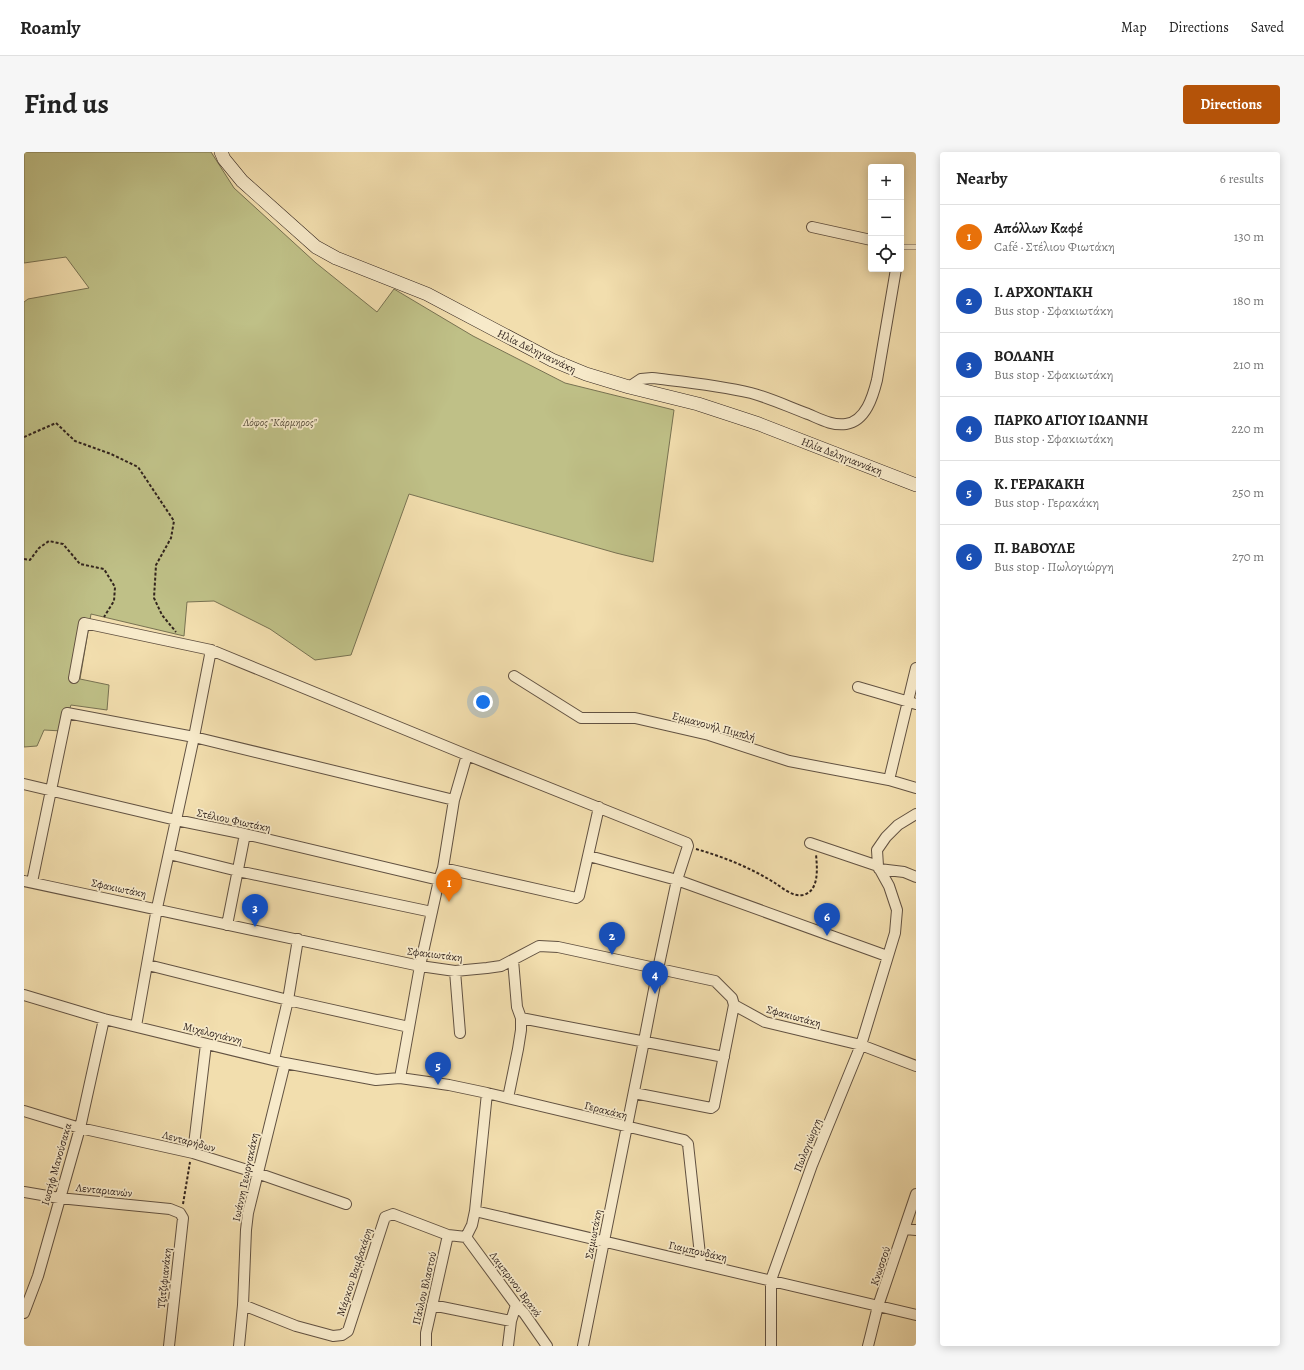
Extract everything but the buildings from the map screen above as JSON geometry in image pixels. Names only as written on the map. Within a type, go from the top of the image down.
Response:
[{"type":"street","name":"Ηλία Δεληγιαννάκη","points":[[221,152],[224,159],[242,181],[316,247],[336,258],[427,294],[552,360],[586,374],[629,387],[698,404],[759,424],[916,485]]},
{"type":"street","points":[[812,227],[868,239]]},
{"type":"street","points":[[629,387],[641,379],[652,378],[726,388],[758,395],[829,422],[847,424],[856,420],[865,411],[874,391],[895,272]]},
{"type":"street","points":[[74,678],[84,623],[211,650],[467,755],[685,842],[688,846]]},
{"type":"street","points":[[136,1026],[157,908],[194,738],[211,650]]},
{"type":"street","points":[[889,780],[912,703],[916,668]]},
{"type":"street","name":"Εµµανουήλ Πιµπλή","points":[[514,676],[581,718],[635,718],[708,736],[789,761],[889,780],[916,788]]},
{"type":"street","points":[[858,686],[912,703]]},
{"type":"street","points":[[28,882],[67,713],[194,738],[454,800]]},
{"type":"street","points":[[400,1078],[420,966],[443,868],[454,800],[467,755]]},
{"type":"street","name":"Στέλιου Φιωτάκη","points":[[24,784],[439,880]]},
{"type":"street","points":[[443,868],[576,898],[579,896],[599,807]]},
{"type":"street","points":[[878,868],[877,850],[886,837],[898,825],[916,814]]},
{"type":"street","points":[[227,925],[245,834]]},
{"type":"street","points":[[813,844],[878,868],[904,872],[916,877]]},
{"type":"street","name":"Σαμιωτάκη","points":[[583,1346],[658,970],[677,880],[688,846]]},
{"type":"street","points":[[169,854],[238,871],[432,912]]},
{"type":"street","points":[[589,856],[677,880],[887,956]]},
{"type":"street","name":"Πωλογιώργη","points":[[771,1346],[771,1280],[812,1164],[861,1045],[895,933],[897,910],[889,886],[878,868]]},
{"type":"street","name":"Σφακιωτάκη","points":[[28,882],[157,908],[227,925],[420,966],[455,971],[500,966],[539,946],[548,945],[558,947],[715,982],[732,998],[734,1005],[765,1022],[861,1045],[916,1066]]},
{"type":"street","points":[[274,1060],[288,1000],[298,939]]},
{"type":"street","points":[[508,1098],[518,1049],[521,1018],[517,1007],[514,960]]},
{"type":"street","points":[[148,965],[288,1000],[409,1027]]},
{"type":"street","points":[[455,971],[460,1033]]},
{"type":"street","name":"Μιχελογιάννη","points":[[24,995],[104,1019],[285,1063],[376,1080],[400,1078]]},
{"type":"street","points":[[634,1093],[711,1108],[714,1106],[734,1005]]},
{"type":"street","points":[[521,1018],[644,1041],[724,1058]]},
{"type":"street","name":"Ιωσήφ Μανούσακα","points":[[24,1313],[38,1276],[80,1128],[104,1019]]},
{"type":"street","points":[[193,1153],[206,1044]]},
{"type":"street","name":"Ιωάννη Γεωργακάκη","points":[[239,1346],[243,1306],[246,1230],[257,1173],[285,1063]]},
{"type":"street","name":"Γερακάκη","points":[[400,1078],[449,1085],[487,1093],[684,1140],[688,1144],[701,1264]]},
{"type":"street","points":[[448,1236],[466,1237],[474,1219],[487,1093]]},
{"type":"street","name":"Λενταρήδων","points":[[24,1111],[80,1128],[193,1153],[257,1173],[346,1204]]},
{"type":"street","name":"Λενταριανών","points":[[24,1192],[59,1198],[170,1209],[177,1210],[180,1213]]},
{"type":"street","name":"Κνωσσού","points":[[868,1346],[878,1306],[916,1194]]},
{"type":"street","name":"Γιαμπουδάκη","points":[[475,1211],[916,1315]]},
{"type":"street","name":"Τζιτζιφιανάκη","points":[[169,1346],[183,1218],[180,1213]]},
{"type":"street","name":"Μάρκου Βαμβακάρη","points":[[243,1306],[296,1326],[332,1336],[342,1335],[348,1331],[383,1220],[387,1216],[393,1214],[448,1236]]},
{"type":"street","points":[[905,1229],[916,1230]]},
{"type":"street","name":"Πάυλου Βλαστού","points":[[426,1346],[426,1333],[448,1236]]},
{"type":"street","name":"Λαμπρινου Βρανά","points":[[466,1237],[516,1305],[524,1313],[547,1346]]},
{"type":"street","points":[[432,1305],[511,1321]]},
{"type":"street","points":[[508,1346],[511,1321],[516,1305]]},
{"type":"lane","points":[[904,247],[916,247]]},
{"type":"path","points":[[24,437],[56,423],[75,440],[111,454],[138,467],[174,521],[171,538],[156,565],[154,598],[162,615],[188,645]]},
{"type":"path","points":[[24,559],[30,560],[39,548],[49,541],[63,544],[80,564],[104,569],[116,587],[114,601],[106,612],[99,626]]},
{"type":"path","points":[[688,846],[721,856],[753,871],[795,895],[803,895],[810,891],[814,884],[816,875],[813,844]]},
{"type":"path","points":[[180,1213],[193,1153]]},
{"type":"green space","name":"Λόφος \"Κάρμηρος\"","points":[[24,152],[211,152],[234,188],[316,263],[377,312],[394,289],[473,336],[565,383],[674,410],[653,562],[616,553],[409,494],[351,655],[315,660],[270,629],[214,601],[187,602],[184,636],[91,614],[80,679],[109,685],[107,710],[71,705],[62,731],[44,730],[37,746],[24,747],[24,302],[28,299],[89,288],[66,257],[24,263]]},
{"type":"place","name":"Απόλλων Καφέ","points":[[449,902]]},
{"type":"place","name":"ΒΟΛΑΝΗ","points":[[255,927]]},
{"type":"place","name":"Π. ΒΑΒΟΥΛΕ","points":[[827,936]]},
{"type":"place","name":"Ι. ΑΡΧΟΝΤΑΚΗ","points":[[612,955]]},
{"type":"place","name":"ΠΑΡΚΟ ΑΓΙΟΥ ΙΩΑΝΝΗ","points":[[655,994]]},
{"type":"place","name":"Κ. ΓΕΡΑΚΑΚΗ","points":[[438,1085]]}]
